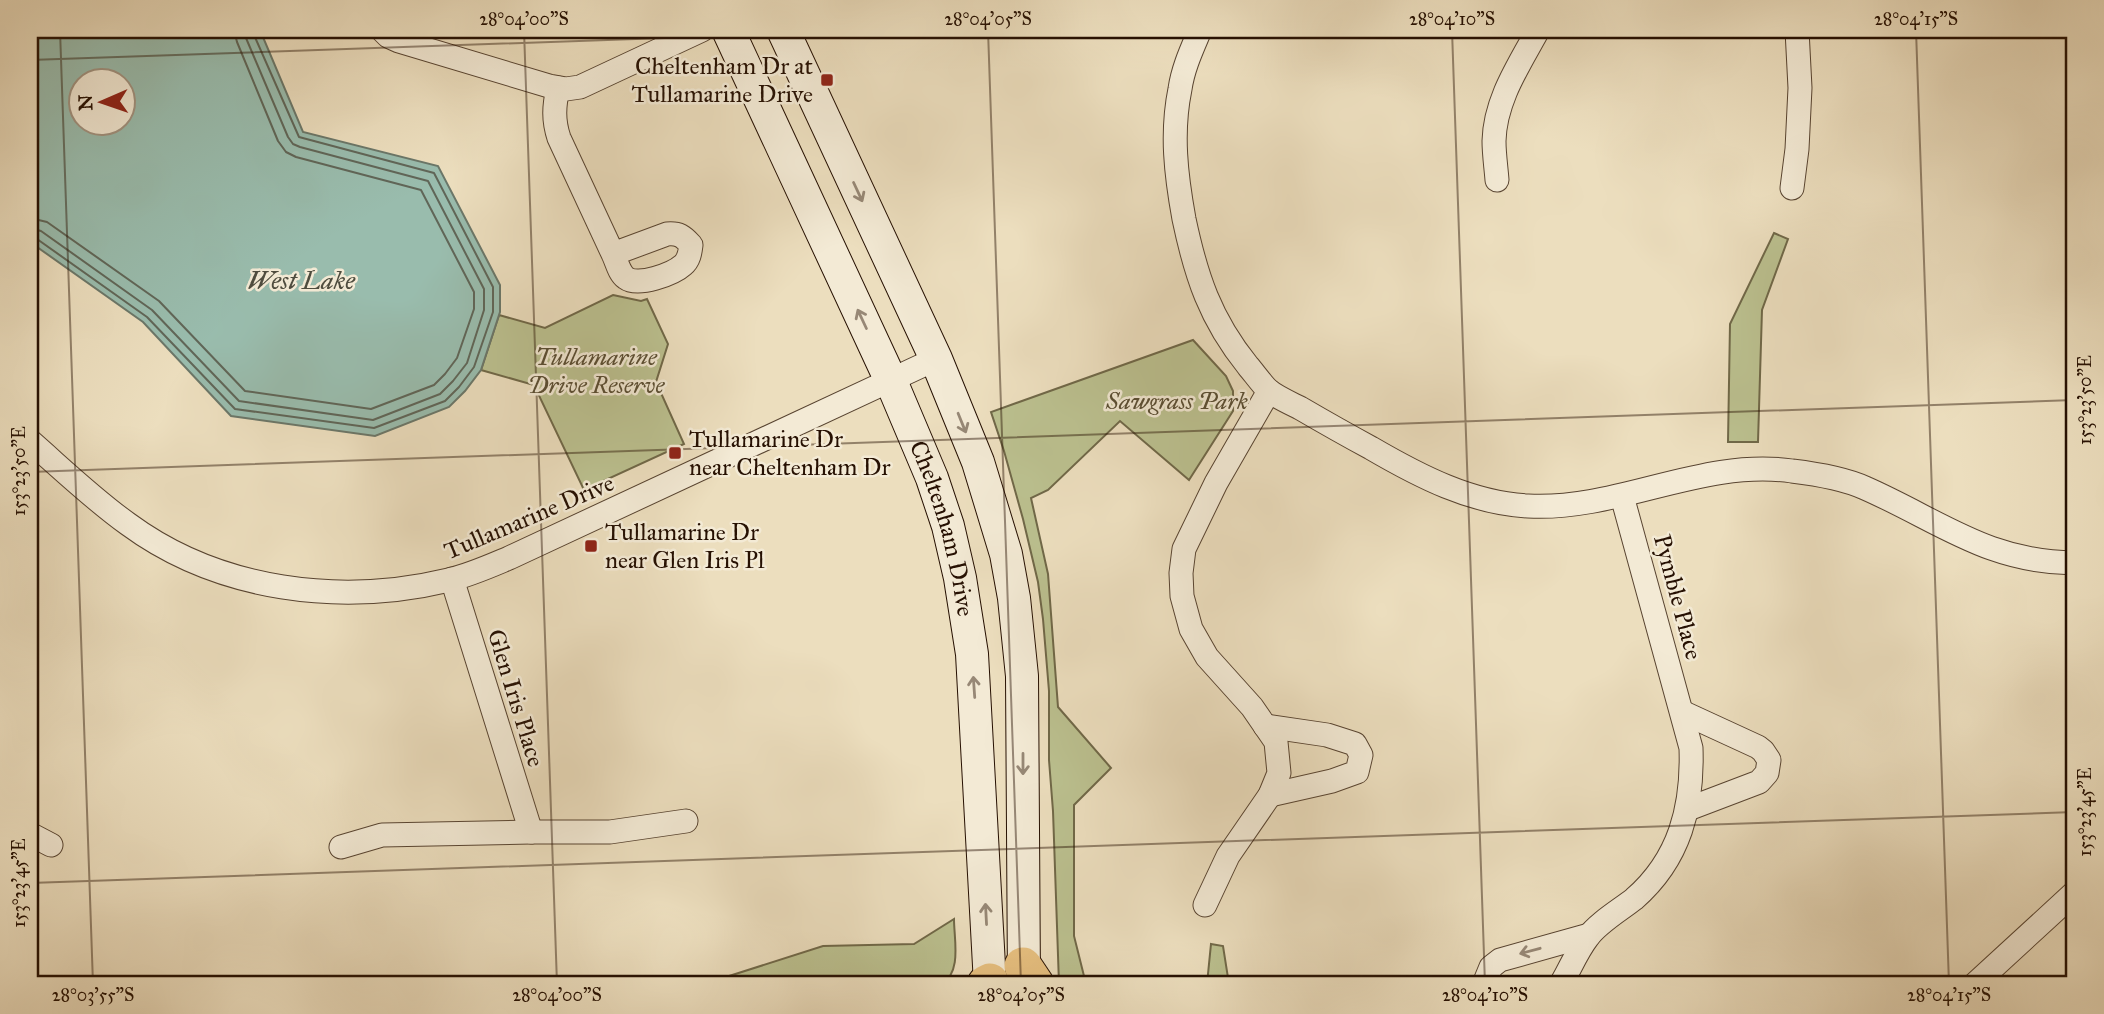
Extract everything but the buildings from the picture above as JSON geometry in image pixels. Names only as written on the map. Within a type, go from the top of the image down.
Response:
[{"type":"main road","name":"Cheltenham Drive","points":[[727,30],[891,381],[940,502],[957,565],[967,617],[976,720],[1008,981]]},
{"type":"main road","name":"Cheltenham Drive","points":[[783,30],[936,359],[978,462],[1006,554],[1019,636],[1023,718],[1008,981]]},
{"type":"street","points":[[382,30],[399,41],[566,89],[580,87],[702,30]]},
{"type":"street","points":[[1200,30],[1180,86],[1176,116],[1177,180],[1193,262],[1210,308],[1234,349],[1269,391],[1406,468],[1472,496],[1526,506],[1586,503],[1715,473],[1789,470],[1863,487],[1958,535],[2004,554],[2074,563]]},
{"type":"street","points":[[1497,180],[1494,141],[1499,108],[1504,93],[1538,30]]},
{"type":"street","points":[[1792,188],[1800,88],[1797,30]]},
{"type":"street","points":[[558,88],[554,111],[559,138],[613,254]]},
{"type":"street","name":"Tullamarine Drive","points":[[30,441],[129,525],[165,547],[203,565],[285,588],[351,593],[416,587],[452,579],[509,558],[936,359]]},
{"type":"street","points":[[1205,905],[1228,856],[1270,794],[1279,773],[1276,742],[1252,707],[1207,657],[1191,629],[1182,596],[1181,573],[1184,549],[1216,484],[1269,391]]},
{"type":"street","name":"Pymble Place","points":[[1485,984],[1491,967],[1500,960],[1588,935],[1636,897],[1662,869],[1672,852],[1688,809],[1691,748],[1622,496]]},
{"type":"street","name":"Glen Iris Place","points":[[452,579],[530,832]]},
{"type":"street","points":[[1682,712],[1758,747],[1769,761],[1767,773],[1759,782],[1688,809]]},
{"type":"street","points":[[1265,726],[1327,735],[1355,744],[1361,755],[1357,772],[1332,781],[1270,794]]},
{"type":"street","points":[[341,847],[382,835],[610,832],[687,821]]},
{"type":"street","points":[[30,834],[51,845]]},
{"type":"street","points":[[1975,984],[2074,893]]},
{"type":"street","name":"Pymble Place","points":[[1561,984],[1588,935]]},
{"type":"green space","points":[[1774,233],[1788,239],[1762,310],[1758,442],[1728,442],[1730,324]]},
{"type":"green space","name":"Tullamarine Drive Reserve","points":[[613,295],[641,301],[647,299],[668,344],[656,382],[684,444],[584,490],[534,385],[481,370],[499,315],[545,328]]},
{"type":"green space","name":"Sawgrass Park","points":[[1193,340],[1226,376],[1233,391],[1233,411],[1189,480],[1120,421],[1048,490],[1031,498],[1048,574],[1058,707],[1111,768],[1074,805],[1074,936],[1086,984],[1059,984],[1049,760],[1049,691],[1043,619],[1038,582],[1023,519],[991,412]]},
{"type":"green space","points":[[954,919],[955,963],[942,984],[704,984],[823,946],[914,944]]},
{"type":"green space","points":[[1211,944],[1223,946],[1229,984],[1207,984]]},
{"type":"water","name":"West Lake","points":[[30,30],[260,30],[303,132],[438,166],[500,285],[500,312],[481,370],[465,391],[449,407],[375,436],[231,416],[143,322],[30,242]]},
{"type":"place","name":"Cheltenham Dr at Tullamarine Drive","points":[[827,80]]},
{"type":"place","name":"Tullamarine Dr near Cheltenham Dr","points":[[675,453]]},
{"type":"place","name":"Tullamarine Dr near Glen Iris Pl","points":[[591,546]]}]
